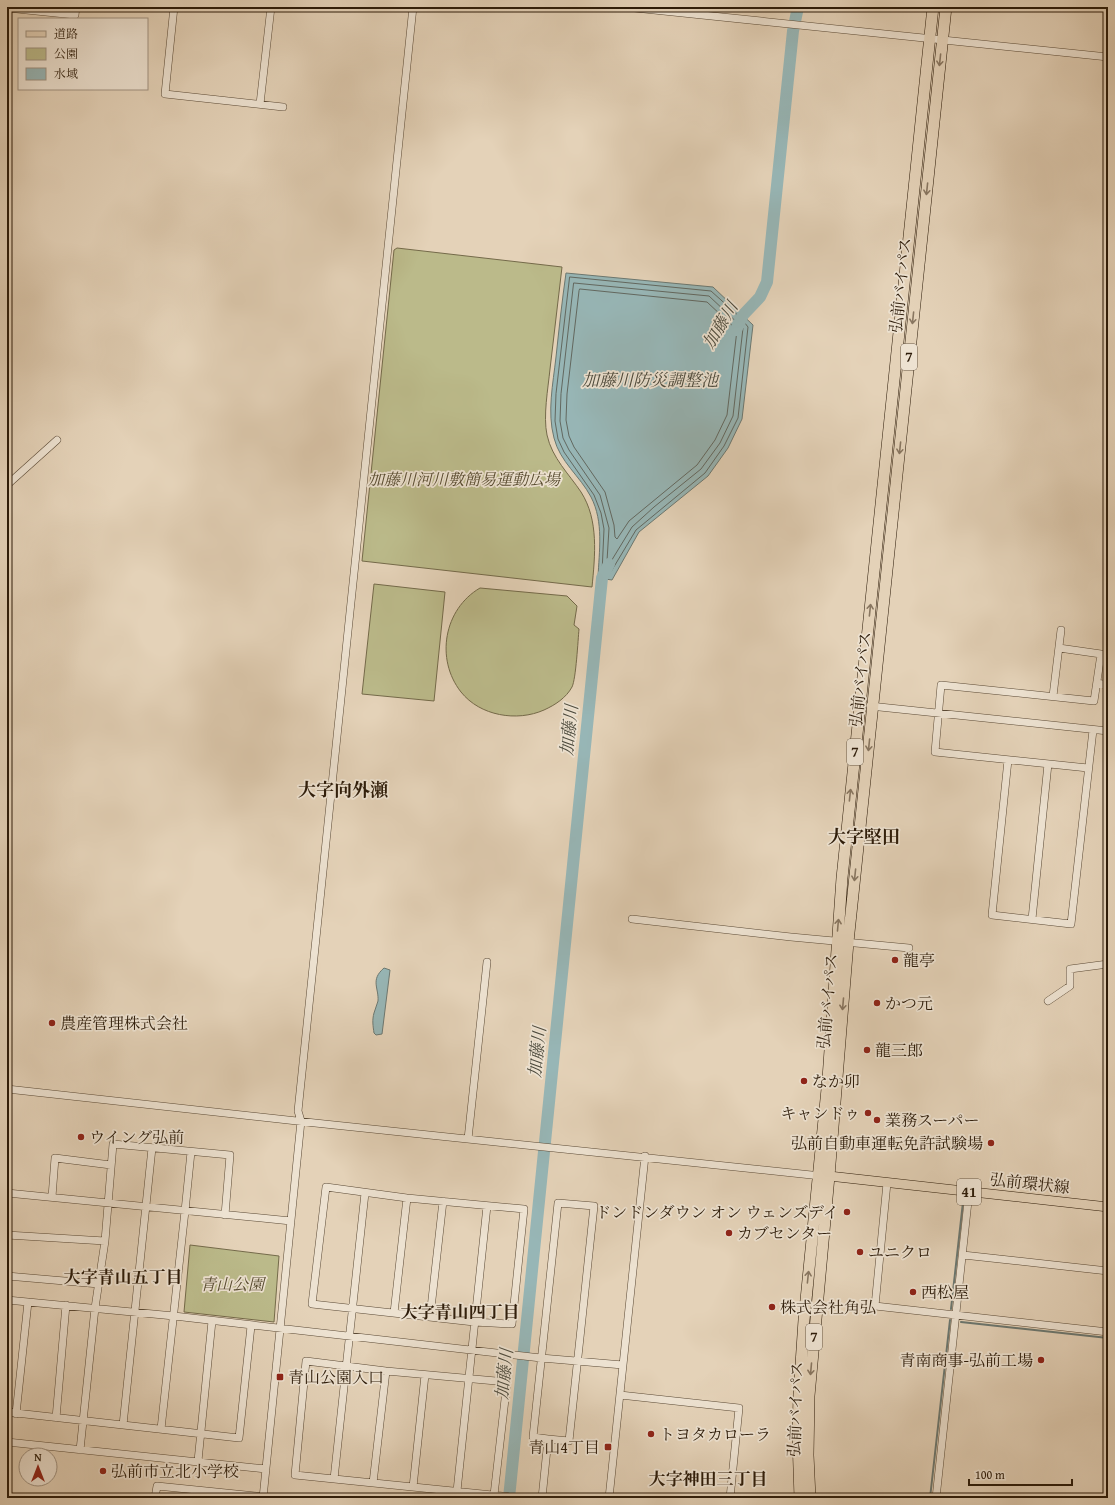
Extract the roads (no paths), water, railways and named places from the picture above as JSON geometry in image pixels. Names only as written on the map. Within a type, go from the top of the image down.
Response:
[{"type":"highway","name":"弘前バイパス","points":[[810,1498],[808,1455],[809,1396],[824,1176],[828,1079],[837,941],[860,705],[933,7]]},
{"type":"highway","name":"弘前バイパス","points":[[800,1498],[798,1438],[799,1386],[804,1320],[824,1176],[946,7]]},
{"type":"main road","name":"弘前環状線","points":[[824,1176],[1108,1207]]},
{"type":"street","points":[[7,8],[75,15],[76,7]]},
{"type":"street","points":[[174,7],[165,94],[283,107]]},
{"type":"street","points":[[260,104],[271,7]]},
{"type":"street","points":[[263,1497],[301,1121],[298,1111],[413,7]]},
{"type":"street","points":[[625,7],[1108,57]]},
{"type":"street","points":[[7,485],[57,440]]},
{"type":"street","points":[[1053,696],[1061,630]]},
{"type":"street","points":[[1059,648],[1104,654],[1094,701],[941,685],[935,752],[1088,768]]},
{"type":"street","points":[[1097,683],[1108,685]]},
{"type":"street","points":[[860,705],[1108,731]]},
{"type":"street","points":[[1008,760],[992,915],[1071,924],[1093,730]]},
{"type":"street","points":[[1032,919],[1048,764]]},
{"type":"street","points":[[632,919],[909,948]]},
{"type":"street","points":[[468,1138],[487,962]]},
{"type":"street","points":[[1048,1001],[1070,986],[1070,969],[1108,964]]},
{"type":"street","points":[[7,1089],[824,1176]]},
{"type":"street","points":[[80,1450],[95,1308],[105,1241],[113,1144],[230,1155],[225,1215]]},
{"type":"street","points":[[123,1425],[152,1148]]},
{"type":"street","points":[[161,1429],[190,1152]]},
{"type":"street","points":[[609,1498],[645,1156]]},
{"type":"street","points":[[52,1197],[55,1158],[111,1165]]},
{"type":"street","points":[[887,1183],[875,1306],[1108,1332]]},
{"type":"street","points":[[326,1187],[365,1193],[524,1209],[512,1324],[474,1322],[312,1304],[326,1187]]},
{"type":"street","points":[[936,1498],[969,1192]]},
{"type":"street","points":[[7,1193],[146,1208],[291,1221]]},
{"type":"street","points":[[334,1479],[365,1193]]},
{"type":"street","points":[[394,1313],[407,1198]]},
{"type":"street","points":[[430,1317],[443,1201]]},
{"type":"street","points":[[558,1203],[594,1206],[569,1441],[548,1440],[533,1437],[541,1358],[558,1203]]},
{"type":"street","points":[[457,1491],[487,1206]]},
{"type":"street","points":[[7,1234],[105,1241]]},
{"type":"street","points":[[962,1255],[1108,1271]]},
{"type":"street","points":[[7,1276],[99,1284]]},
{"type":"street","points":[[7,1300],[174,1316],[281,1330],[472,1349],[541,1358],[623,1365]]},
{"type":"street","points":[[16,1414],[28,1302]]},
{"type":"street","points":[[56,1418],[66,1305]]},
{"type":"street","points":[[198,1461],[212,1321]]},
{"type":"street","points":[[7,1412],[240,1438],[252,1326]]},
{"type":"street","points":[[498,1495],[507,1382],[386,1371],[306,1361],[295,1475],[519,1498]]},
{"type":"street","points":[[374,1483],[386,1371]]},
{"type":"street","points":[[413,1487],[425,1375]]},
{"type":"street","points":[[620,1395],[739,1408],[730,1498]]},
{"type":"street","points":[[542,1498],[548,1440]]},
{"type":"street","points":[[7,1442],[266,1469]]},
{"type":"street","points":[[155,1498],[156,1486],[234,1496],[275,1498]]},
{"type":"street","points":[[194,1498],[195,1490]]},
{"type":"water","name":"加藤川防災調整池","points":[[566,273],[713,287],[753,325],[742,419],[728,448],[708,476],[639,532],[612,580],[598,578],[600,537],[598,516],[591,497],[565,462],[557,447],[552,428],[551,398]]},
{"type":"water","points":[[384,968],[390,970],[382,1034],[376,1035],[374,1033],[373,1021],[378,1001],[376,980],[377,976]]},
{"type":"waterway","name":"加藤川","points":[[736,330],[743,315],[760,297],[767,282],[793,31],[798,7]]},
{"type":"waterway","name":"加藤川","points":[[509,1498],[602,578],[609,564]]},
{"type":"waterway","points":[[951,1309],[963,1202]]},
{"type":"waterway","points":[[930,1498],[950,1320]]},
{"type":"waterway","points":[[961,1322],[1108,1338]]},
{"type":"place","name":"龍亭","points":[[895,960]]},
{"type":"place","name":"かつ元","points":[[877,1003]]},
{"type":"place","name":"農産管理株式会社","points":[[52,1023]]},
{"type":"place","name":"龍三郎","points":[[867,1050]]},
{"type":"place","name":"なか卯","points":[[804,1081]]},
{"type":"place","name":"キャンドゥ","points":[[868,1113]]},
{"type":"place","name":"業務スーパー","points":[[877,1120]]},
{"type":"place","name":"ウイング弘前","points":[[81,1137]]},
{"type":"place","name":"弘前自動車運転免許試験場","points":[[991,1143]]},
{"type":"place","name":"ドンドンダウン オン ウェンズデイ","points":[[847,1212]]},
{"type":"place","name":"カブセンター","points":[[729,1233]]},
{"type":"place","name":"ユニクロ","points":[[860,1252]]},
{"type":"place","name":"西松屋","points":[[913,1292]]},
{"type":"place","name":"株式会社角弘","points":[[772,1307]]},
{"type":"place","name":"青南商事-弘前工場","points":[[1041,1360]]},
{"type":"place","name":"青山公園入口","points":[[280,1377]]},
{"type":"place","name":"トヨタカローラ","points":[[651,1434]]},
{"type":"place","name":"青山4丁目","points":[[608,1447]]},
{"type":"place","name":"弘前市立北小学校","points":[[103,1471]]},
{"type":"district","name":"大字向外瀬","points":[[343,790]]},
{"type":"district","name":"大字堅田","points":[[864,837]]},
{"type":"district","name":"大字青山五丁目","points":[[123,1277]]},
{"type":"district","name":"大字青山四丁目","points":[[460,1312]]},
{"type":"district","name":"大字神田三丁目","points":[[708,1479]]},
{"type":"park label","name":"加藤川河川敷簡易運動広場","points":[[464,479]]},
{"type":"park label","name":"青山公園","points":[[232,1284]]}]
